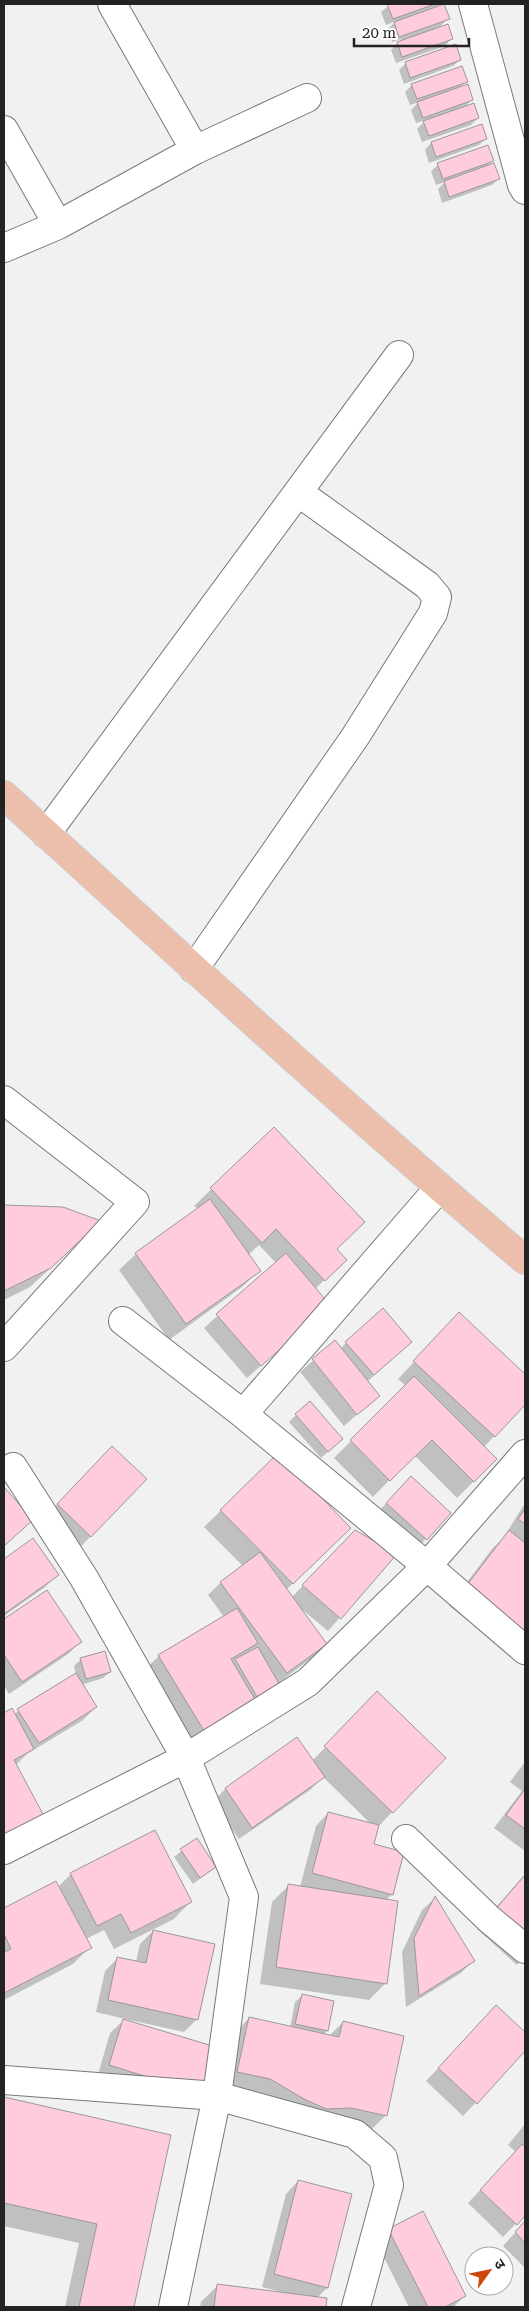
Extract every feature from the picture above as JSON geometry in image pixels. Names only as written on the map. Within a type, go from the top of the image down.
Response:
[{"type":"main road","points":[[4,795],[194,969],[439,1188],[525,1260]]},
{"type":"street","points":[[112,4],[195,150]]},
{"type":"street","points":[[473,4],[522,185],[525,190]]},
{"type":"street","points":[[4,248],[58,225],[195,150],[307,98]]},
{"type":"street","points":[[4,130],[58,225]]},
{"type":"street","points":[[46,834],[399,355]]},
{"type":"street","points":[[194,969],[355,737],[433,613],[437,597],[427,585],[298,492]]},
{"type":"street","points":[[4,1100],[135,1202],[4,1347]]},
{"type":"street","points":[[244,1414],[439,1188]]},
{"type":"street","points":[[123,1321],[244,1414],[525,1650]]},
{"type":"street","points":[[4,1850],[186,1758],[308,1682],[427,1566],[525,1454]]},
{"type":"street","points":[[13,1468],[84,1578],[186,1758],[244,1897],[217,2096],[173,2307]]},
{"type":"street","points":[[406,1839],[489,1919],[525,1949]]},
{"type":"street","points":[[4,2080],[217,2096],[356,2134],[383,2158],[389,2185],[356,2307]]},
{"type":"building","points":[[387,4],[435,4],[393,19]]},
{"type":"building","points":[[444,4],[450,19],[399,37],[394,22]]},
{"type":"building","points":[[448,24],[453,39],[402,57],[397,42]]},
{"type":"building","points":[[456,44],[461,60],[410,78],[405,62]]},
{"type":"building","points":[[462,66],[468,82],[417,99],[411,84]]},
{"type":"building","points":[[468,84],[473,100],[423,118],[417,102]]},
{"type":"building","points":[[474,103],[479,118],[429,136],[423,121]]},
{"type":"building","points":[[482,124],[487,139],[436,157],[431,142]]},
{"type":"building","points":[[488,145],[494,161],[443,179],[437,163]]},
{"type":"building","points":[[494,163],[500,179],[449,197],[444,181]]},
{"type":"building","points":[[274,1127],[365,1222],[337,1249],[347,1260],[325,1281],[276,1229],[262,1243],[210,1188]]},
{"type":"building","points":[[210,1199],[261,1271],[186,1324],[135,1253]]},
{"type":"building","points":[[4,1205],[63,1207],[101,1221],[51,1268],[4,1291]]},
{"type":"building","points":[[286,1253],[330,1305],[261,1366],[216,1314]]},
{"type":"building","points":[[383,1308],[412,1342],[374,1375],[345,1342]]},
{"type":"building","points":[[459,1312],[525,1374],[525,1405],[495,1437],[413,1361]]},
{"type":"building","points":[[335,1340],[380,1396],[357,1415],[312,1359]]},
{"type":"building","points":[[414,1376],[497,1459],[474,1482],[432,1440],[390,1481],[350,1440]]},
{"type":"building","points":[[310,1401],[343,1439],[328,1452],[295,1414]]},
{"type":"building","points":[[112,1446],[147,1479],[91,1537],[57,1504]]},
{"type":"building","points":[[278,1453],[351,1528],[293,1584],[220,1510]]},
{"type":"building","points":[[411,1476],[451,1513],[427,1540],[386,1503]]},
{"type":"building","points":[[4,1487],[33,1520],[4,1546]]},
{"type":"building","points":[[525,1509],[525,1524],[518,1519]]},
{"type":"building","points":[[355,1530],[397,1554],[341,1619],[302,1585]]},
{"type":"building","points":[[509,1530],[525,1543],[525,1636],[464,1589]]},
{"type":"building","points":[[33,1538],[59,1575],[4,1614],[4,1559]]},
{"type":"building","points":[[260,1552],[327,1644],[287,1673],[220,1582]]},
{"type":"building","points":[[47,1590],[82,1642],[22,1682],[4,1655],[4,1619]]},
{"type":"building","points":[[237,1608],[258,1643],[231,1659],[257,1703],[206,1734],[158,1655]]},
{"type":"building","points":[[258,1647],[282,1689],[260,1702],[235,1659]]},
{"type":"building","points":[[105,1651],[111,1672],[86,1679],[80,1658]]},
{"type":"building","points":[[76,1673],[97,1707],[39,1743],[17,1709]]},
{"type":"building","points":[[377,1691],[446,1758],[393,1813],[324,1746]]},
{"type":"building","points":[[12,1708],[34,1749],[14,1760],[44,1816],[4,1837],[4,1713]]},
{"type":"building","points":[[297,1737],[325,1777],[252,1828],[225,1788]]},
{"type":"building","points":[[525,1789],[525,1829],[506,1815]]},
{"type":"building","points":[[328,1812],[379,1825],[374,1844],[404,1852],[393,1895],[312,1873]]},
{"type":"building","points":[[155,1830],[192,1902],[131,1933],[121,1914],[97,1926],[70,1873]]},
{"type":"building","points":[[197,1838],[216,1867],[200,1878],[180,1849]]},
{"type":"building","points":[[525,1875],[525,1941],[493,1912]]},
{"type":"building","points":[[56,1881],[92,1948],[4,1993],[4,1952],[11,1949],[4,1934],[4,1908]]},
{"type":"building","points":[[288,1884],[398,1901],[387,1984],[276,1967]]},
{"type":"building","points":[[435,1896],[475,1961],[419,1996],[414,1938]]},
{"type":"building","points":[[153,1930],[215,1944],[198,2020],[108,2000],[117,1957],[146,1963]]},
{"type":"building","points":[[302,1994],[334,2001],[328,2031],[295,2024]]},
{"type":"building","points":[[496,2005],[525,2032],[525,2051],[477,2104],[438,2068]]},
{"type":"building","points":[[249,2017],[339,2037],[343,2021],[404,2036],[387,2116],[351,2108],[326,2109],[304,2099],[270,2079],[237,2072]]},
{"type":"building","points":[[123,2019],[216,2047],[202,2094],[109,2065]]},
{"type":"building","points":[[4,2097],[171,2135],[134,2307],[79,2307],[97,2224],[4,2203]]},
{"type":"building","points":[[522,2144],[525,2147],[525,2216],[517,2225],[480,2190]]},
{"type":"building","points":[[298,2180],[352,2194],[328,2288],[274,2274]]},
{"type":"building","points":[[423,2211],[464,2292],[464,2296],[466,2296],[445,2307],[428,2307],[388,2229]]},
{"type":"building","points":[[525,2221],[525,2243],[515,2232]]},
{"type":"building","points":[[217,2284],[327,2298],[326,2307],[214,2307]]}]
